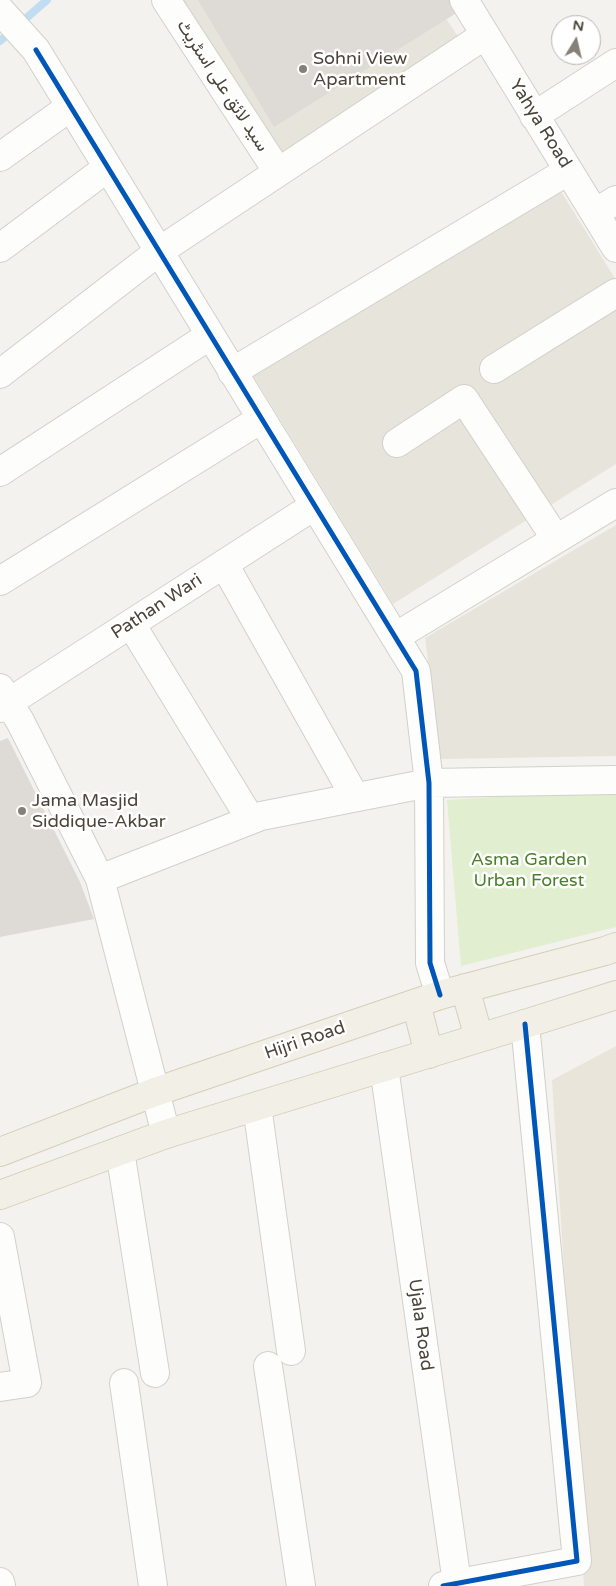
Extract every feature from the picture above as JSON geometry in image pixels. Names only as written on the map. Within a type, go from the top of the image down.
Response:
[{"type":"main road","name":"Hijri Road","points":[[0,1152],[155,1092],[440,995],[616,947]]},
{"type":"main road","points":[[440,995],[479,1038]]},
{"type":"main road","points":[[429,1054],[440,995]]},
{"type":"main road","points":[[0,1195],[166,1134],[616,995]]},
{"type":"street","name":"سید لائق علی اسٹریٹ","points":[[166,0],[278,172]]},
{"type":"street","name":"Yahya Road","points":[[472,3],[485,35],[568,171],[605,207],[616,248]]},
{"type":"street","points":[[0,10],[36,50],[209,336],[416,671],[429,783],[430,963],[440,995]]},
{"type":"street","points":[[0,374],[158,252],[485,35]]},
{"type":"street","points":[[534,116],[616,64]]},
{"type":"street","points":[[0,157],[70,106]]},
{"type":"street","points":[[0,248],[107,168]]},
{"type":"street","points":[[232,372],[568,171]]},
{"type":"street","points":[[494,369],[616,294]]},
{"type":"street","points":[[0,472],[209,336]]},
{"type":"street","points":[[397,442],[464,399],[556,539]]},
{"type":"street","points":[[0,581],[261,419]]},
{"type":"street","points":[[395,637],[616,503]]},
{"type":"street","name":"Pathan Wari","points":[[3,699],[132,624],[314,506]]},
{"type":"street","points":[[224,564],[355,797]]},
{"type":"street","points":[[132,624],[251,820]]},
{"type":"street","points":[[3,699],[100,879],[166,1134]]},
{"type":"street","points":[[100,879],[261,816],[355,797],[429,783],[616,780]]},
{"type":"street","points":[[450,1585],[577,1561],[525,1024]]},
{"type":"street","name":"Ujala Road","points":[[384,1067],[450,1585]]},
{"type":"street","points":[[257,1106],[291,1351]]},
{"type":"street","points":[[120,1151],[155,1373]]},
{"type":"street","points":[[0,1237],[27,1383],[0,1387]]},
{"type":"street","points":[[268,1366],[301,1586]]},
{"type":"street","points":[[124,1383],[153,1586]]},
{"type":"street","points":[[0,1582],[1,1586]]},
{"type":"shaded area","name":"Sohni View Apartment","points":[[164,0],[434,0],[459,38],[268,169]]},
{"type":"shaded area","points":[[557,185],[616,280],[616,464],[393,604],[251,372]]},
{"type":"shaded area","points":[[616,525],[616,756],[441,759],[425,638]]},
{"type":"shaded area","points":[[616,1046],[616,1586],[584,1586],[552,1080]]},
{"type":"green space","name":"Asma Garden Urban Forest","points":[[616,791],[616,927],[461,966],[447,800]]},
{"type":"building","name":"Sohni View Apartment","points":[[198,0],[451,0],[458,12],[274,127]]},
{"type":"building","name":"Jama Masjid Siddique-Akbar","points":[[8,738],[80,882],[94,919],[0,937],[0,741]]},
{"type":"waterway","points":[[0,41],[47,0]]},
{"type":"cycle path","points":[[36,50],[416,671],[429,783],[430,963],[440,995]]},
{"type":"cycle path","points":[[443,1586],[577,1561],[525,1024]]},
{"type":"place","name":"Sohni View Apartment","points":[[303,69]]},
{"type":"place","name":"Jama Masjid Siddique-Akbar","points":[[22,811]]}]
